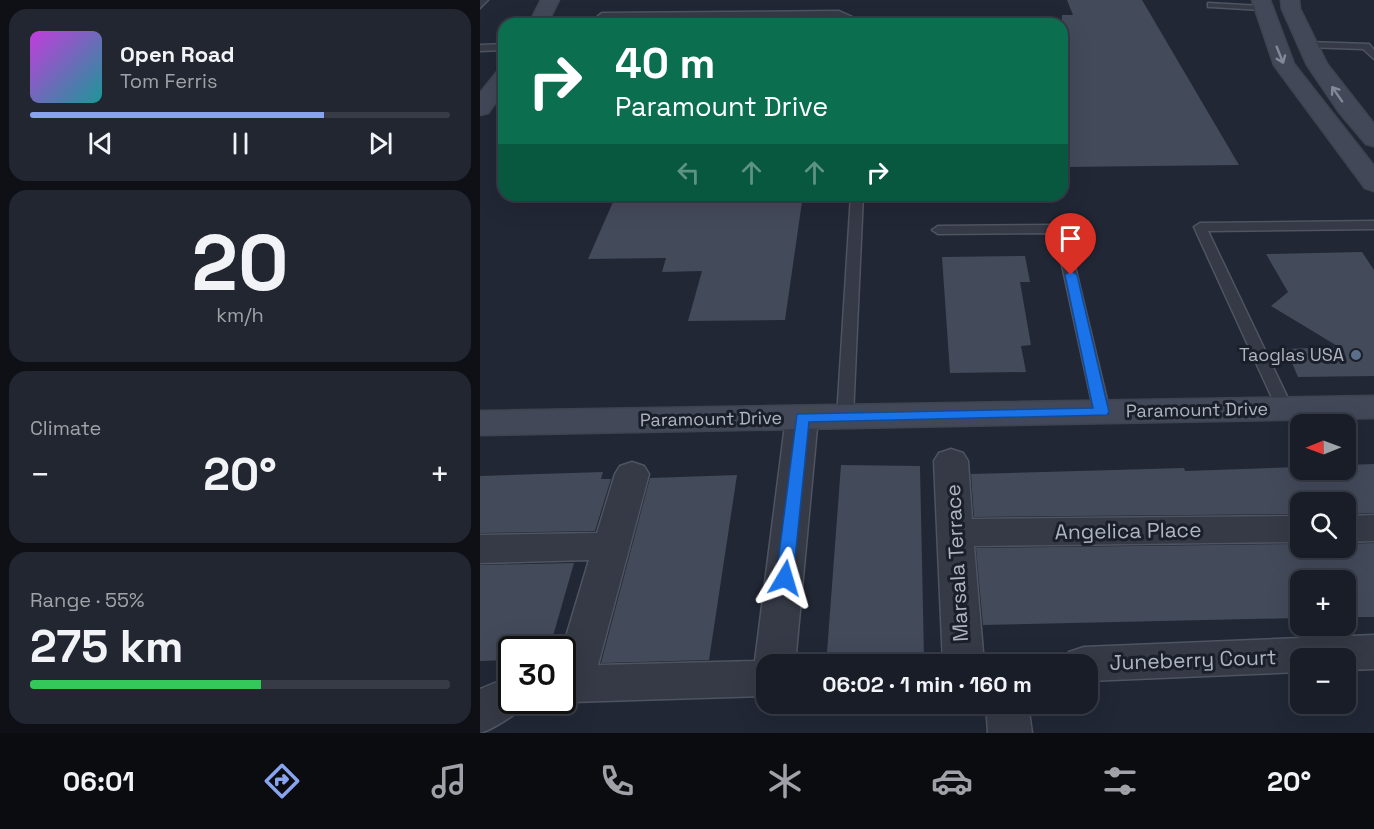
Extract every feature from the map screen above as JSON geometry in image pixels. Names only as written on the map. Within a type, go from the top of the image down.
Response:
[{"type":"street","points":[[540,18],[550,0]]},
{"type":"street","points":[[1290,0],[1291,9],[1317,65],[1365,119],[1374,139]]},
{"type":"street","points":[[1261,4],[1284,65],[1374,183]]},
{"type":"street","points":[[480,108],[498,84]]},
{"type":"street","name":"Paramount Drive","points":[[480,423],[1374,407]]},
{"type":"street","points":[[776,654],[802,417]]},
{"type":"street","name":"Marsala Terrace","points":[[951,461],[962,654]]},
{"type":"street","points":[[576,656],[612,546],[632,474]]},
{"type":"street","points":[[1356,529],[1374,528]]},
{"type":"street","name":"Angelica Place","points":[[955,533],[1290,529]]},
{"type":"street","points":[[480,549],[612,546]]},
{"type":"street","name":"Juneberry Court","points":[[1098,663],[1374,652]]},
{"type":"street","points":[[576,684],[756,678]]},
{"type":"street","points":[[480,714],[498,701]]},
{"type":"street","points":[[1008,714],[1010,733]]},
{"type":"lane","points":[[480,6],[484,0]]},
{"type":"lane","points":[[1211,5],[1261,4]]},
{"type":"lane","points":[[602,16],[839,14],[849,18]]},
{"type":"lane","points":[[1308,45],[1370,46],[1374,56]]},
{"type":"lane","points":[[480,48],[498,47]]},
{"type":"lane","points":[[845,417],[857,201]]},
{"type":"lane","points":[[1286,409],[1200,227],[1374,225]]},
{"type":"lane","points":[[938,230],[1060,229],[1102,412]]},
{"type":"building","points":[[1067,0],[1142,0],[1239,165],[1068,167],[1068,18],[1062,18],[1062,15],[1073,15]]},
{"type":"building","points":[[613,201],[802,201],[785,320],[688,321],[702,271],[662,272],[666,258],[588,259]]},
{"type":"building","points":[[1362,252],[1374,270],[1374,376],[1298,377],[1286,349],[1339,347],[1271,306],[1288,292],[1266,254]]},
{"type":"building","points":[[1025,256],[1030,282],[1020,282],[1031,345],[1021,346],[1026,372],[950,373],[942,257]]},
{"type":"building","points":[[1374,464],[1374,513],[1356,514],[1356,492],[1290,492],[1290,514],[974,517],[971,474],[1290,467],[1290,480],[1356,480],[1356,465]]},
{"type":"building","points":[[841,465],[920,466],[924,654],[827,652]]},
{"type":"building","points":[[603,472],[601,479],[611,479],[595,531],[480,533],[480,476]]},
{"type":"building","points":[[737,475],[709,660],[601,663],[650,478]]},
{"type":"building","points":[[1374,543],[1374,617],[1356,617],[1356,570],[1290,570],[1290,618],[983,625],[976,548],[1290,544],[1290,558],[1356,558],[1356,544]]},
{"type":"building","points":[[574,563],[553,636],[498,636],[498,660],[480,661],[480,565]]},
{"type":"place","name":"Taoglas USA","points":[[1356,355]]},
{"type":"route","points":[[785,578],[802,417],[1102,412],[1071,275]]}]
